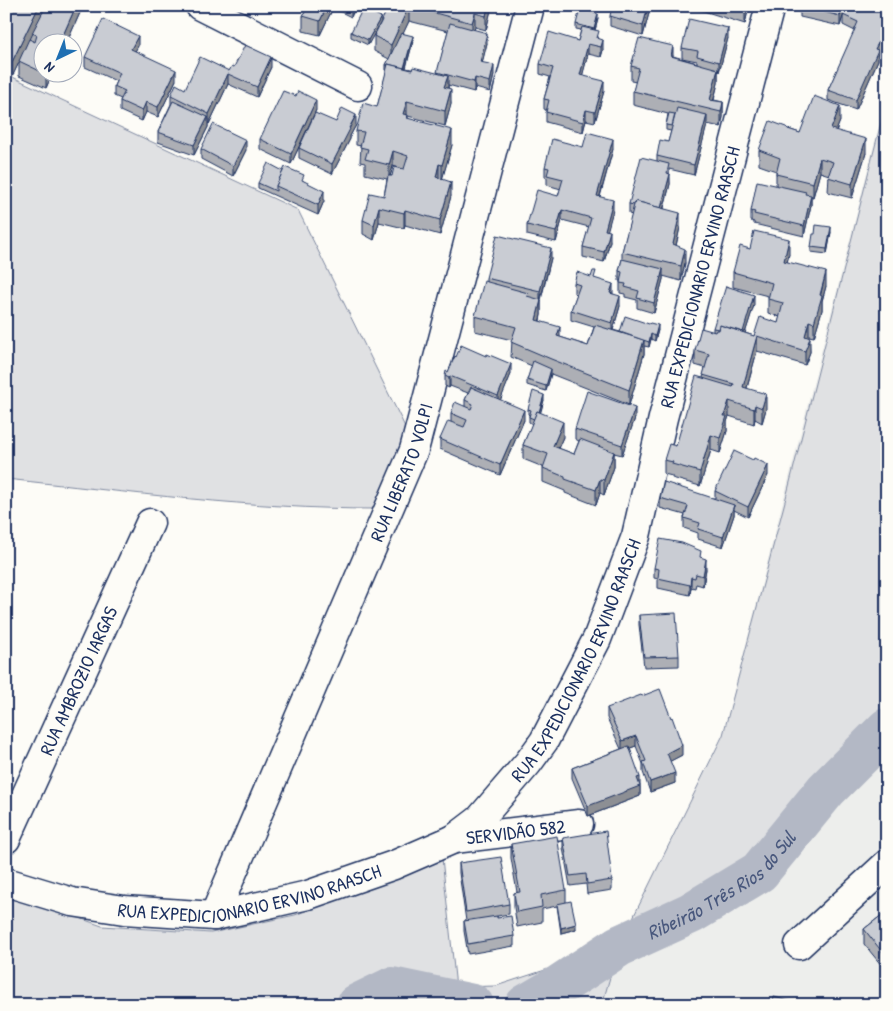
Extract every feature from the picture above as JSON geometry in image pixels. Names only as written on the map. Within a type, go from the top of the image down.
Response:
[{"type":"street","points":[[200,6],[358,86]]},
{"type":"street","name":"RUA LIBERATO VOLPI","points":[[214,916],[414,450],[530,6]]},
{"type":"street","name":"RUA EXPEDICIONARIO ERVINO RAASCH","points":[[6,882],[72,902],[124,910],[214,916],[308,895],[394,865],[454,839],[479,820],[528,763],[544,741],[597,639],[636,536],[663,418],[770,6]]},
{"type":"street","name":"RUA AMBROZIO IARGAS","points":[[6,839],[150,523]]},
{"type":"street","name":"SERVIDÃO 582","points":[[454,839],[579,824]]},
{"type":"street","points":[[799,945],[887,864]]},
{"type":"shaded area","points":[[6,74],[298,210],[412,441],[375,509],[237,503],[6,479]]},
{"type":"shaded area","points":[[887,95],[887,1005],[602,1005],[619,946],[723,735]]},
{"type":"shaded area","points":[[887,99],[887,729],[826,790],[759,872],[691,913],[619,946],[723,735],[788,490]]},
{"type":"shaded area","points":[[442,858],[456,987],[496,986],[619,946],[602,1005],[6,1005],[6,892],[102,926],[211,933],[295,915]]},
{"type":"building","points":[[8,6],[39,6],[12,62],[6,59],[6,9]]},
{"type":"building","points":[[46,6],[50,8],[51,6],[76,6],[64,32],[33,32]]},
{"type":"building","points":[[308,6],[327,6],[320,21],[303,16]]},
{"type":"building","points":[[389,6],[409,6],[391,45],[374,36]]},
{"type":"building","points":[[409,6],[488,6],[486,16],[475,13],[472,23]]},
{"type":"building","points":[[612,6],[648,6],[643,26],[610,16]]},
{"type":"building","points":[[800,6],[843,6],[840,16]]},
{"type":"building","points":[[847,6],[887,7],[887,26],[875,49],[878,50],[856,100],[828,90],[858,22],[843,15]]},
{"type":"building","points":[[363,8],[381,17],[368,40],[351,32]]},
{"type":"building","points":[[580,9],[598,14],[594,29],[576,24]]},
{"type":"building","points":[[103,19],[138,36],[131,49],[176,70],[158,107],[146,102],[142,111],[120,101],[125,91],[114,86],[120,73],[85,57]]},
{"type":"building","points":[[689,19],[728,28],[719,62],[697,56],[698,51],[682,48]]},
{"type":"building","points":[[450,23],[487,33],[480,62],[494,65],[490,82],[475,78],[474,82],[437,72]]},
{"type":"building","points":[[582,27],[599,31],[597,38],[603,40],[601,47],[588,44],[580,75],[604,81],[595,112],[586,110],[583,122],[546,112],[549,100],[544,99],[553,68],[540,64],[549,32],[578,41]]},
{"type":"building","points":[[401,33],[413,36],[404,68],[386,65]]},
{"type":"building","points":[[639,38],[673,46],[671,56],[718,69],[710,100],[723,102],[721,112],[633,91],[639,68],[631,66]]},
{"type":"building","points":[[29,39],[32,40],[32,67],[19,61]]},
{"type":"building","points":[[245,45],[271,57],[257,87],[228,74],[209,114],[171,95],[176,84],[185,89],[200,57],[229,71],[232,66],[234,67]]},
{"type":"building","points":[[388,64],[412,70],[413,67],[448,76],[444,87],[451,89],[445,111],[407,101],[403,114],[408,115],[407,118],[452,130],[442,165],[439,164],[436,177],[451,182],[440,220],[405,210],[404,213],[379,207],[374,225],[363,220],[370,193],[384,196],[388,176],[392,176],[394,167],[404,169],[408,156],[393,151],[389,165],[365,159],[368,149],[360,147],[364,132],[356,131],[363,103],[377,107]]},
{"type":"building","points":[[283,91],[296,96],[298,91],[316,100],[291,154],[260,139]]},
{"type":"building","points":[[814,96],[840,106],[831,129],[866,139],[852,184],[828,177],[833,162],[820,158],[813,183],[776,174],[780,158],[759,150],[770,121],[800,133]]},
{"type":"building","points":[[173,101],[208,117],[194,145],[158,132]]},
{"type":"building","points":[[342,108],[356,115],[332,164],[299,148],[315,113],[336,122]]},
{"type":"building","points":[[677,108],[707,115],[694,165],[657,156],[660,140],[668,142]]},
{"type":"building","points":[[669,113],[675,114],[672,126],[666,125]]},
{"type":"building","points":[[213,124],[246,140],[233,166],[201,149]]},
{"type":"building","points":[[587,132],[613,139],[597,196],[613,200],[605,230],[610,231],[604,252],[583,247],[591,218],[562,210],[556,232],[527,225],[537,190],[558,196],[563,179],[547,175],[549,168],[545,167],[552,139],[583,147]]},
{"type":"building","points":[[641,157],[669,164],[667,173],[670,174],[661,208],[635,201],[634,205],[629,204]]},
{"type":"building","points":[[268,163],[283,171],[276,186],[276,191],[258,183]]},
{"type":"building","points":[[285,167],[304,175],[302,180],[324,191],[318,205],[276,186]]},
{"type":"building","points":[[757,181],[806,192],[805,194],[811,195],[804,226],[754,214],[755,212],[751,211]]},
{"type":"building","points":[[635,201],[680,213],[673,244],[685,249],[681,266],[622,252]]},
{"type":"building","points":[[816,225],[831,227],[827,249],[811,247]]},
{"type":"building","points":[[754,231],[789,239],[784,261],[826,272],[820,295],[822,296],[814,323],[809,321],[805,336],[810,338],[805,351],[757,336],[743,387],[766,394],[762,408],[755,405],[754,409],[729,401],[724,416],[727,416],[720,438],[711,435],[700,472],[672,464],[673,462],[664,460],[669,444],[676,446],[696,376],[733,387],[734,384],[703,375],[709,354],[695,350],[701,328],[715,332],[719,330],[720,325],[754,336],[760,317],[778,323],[783,303],[768,299],[772,283],[733,272],[740,246],[750,249]]},
{"type":"building","points":[[497,235],[551,248],[540,291],[486,278]]},
{"type":"building","points":[[622,259],[663,269],[654,303],[637,298],[639,291],[625,287],[626,284],[620,283],[622,272],[619,271]]},
{"type":"building","points":[[593,271],[596,271],[594,278],[613,284],[610,293],[620,296],[612,323],[571,310],[580,285],[574,283],[577,272],[591,277]]},
{"type":"building","points":[[484,281],[528,293],[527,296],[541,300],[536,320],[560,327],[557,336],[588,346],[595,325],[644,340],[629,390],[511,342],[516,327],[475,316]]},
{"type":"building","points":[[726,286],[754,295],[743,332],[720,325],[719,329],[713,328]]},
{"type":"building","points":[[625,316],[658,325],[655,336],[651,334],[649,342],[620,332]]},
{"type":"building","points":[[461,345],[511,364],[498,396],[450,376],[449,378],[445,376]]},
{"type":"building","points":[[533,361],[551,369],[546,386],[527,380]]},
{"type":"building","points":[[471,387],[524,410],[500,465],[440,439],[448,421],[464,427],[467,420],[451,413],[455,402],[471,409],[473,404],[465,400]]},
{"type":"building","points":[[533,391],[544,395],[539,412],[537,411],[534,419],[529,417],[531,410],[528,409]]},
{"type":"building","points":[[587,391],[635,408],[622,445],[575,429]]},
{"type":"building","points":[[537,411],[563,422],[553,446],[574,454],[580,439],[614,452],[604,480],[600,479],[596,490],[565,479],[565,477],[543,468],[548,454],[523,445]]},
{"type":"building","points":[[734,451],[768,465],[748,507],[715,491]]},
{"type":"building","points":[[664,482],[734,505],[723,537],[698,529],[700,523],[684,518],[688,506],[660,498]]},
{"type":"building","points":[[660,539],[682,543],[701,551],[700,557],[706,559],[703,576],[696,574],[695,578],[691,577],[690,585],[658,578],[659,569],[654,568]]},
{"type":"building","points":[[676,613],[679,656],[644,657],[639,615]]},
{"type":"building","points":[[660,689],[682,745],[667,753],[675,773],[650,782],[643,762],[646,761],[636,736],[622,741],[607,708]]},
{"type":"building","points":[[629,746],[640,777],[637,778],[640,786],[588,806],[572,768]]},
{"type":"building","points":[[606,831],[612,880],[587,884],[586,874],[570,876],[563,838]]},
{"type":"building","points":[[557,836],[566,890],[541,895],[542,907],[517,912],[514,893],[520,892],[511,844]]},
{"type":"building","points":[[501,857],[509,904],[466,912],[459,863]]},
{"type":"building","points":[[571,901],[576,924],[561,928],[557,904]]},
{"type":"building","points":[[887,911],[887,958],[864,929]]},
{"type":"building","points":[[497,916],[497,918],[511,916],[514,936],[468,944],[464,921]]},
{"type":"building","points":[[774,997],[804,1005],[772,1005]]},
{"type":"waterway","name":"Ribeirão Três Rios do Sul","points":[[526,1005],[619,946],[691,913],[759,872],[826,790],[887,729]]},
{"type":"waterway","name":"Ribeirão Três Rios do Sul","points":[[357,1005],[392,988],[473,1005]]}]
